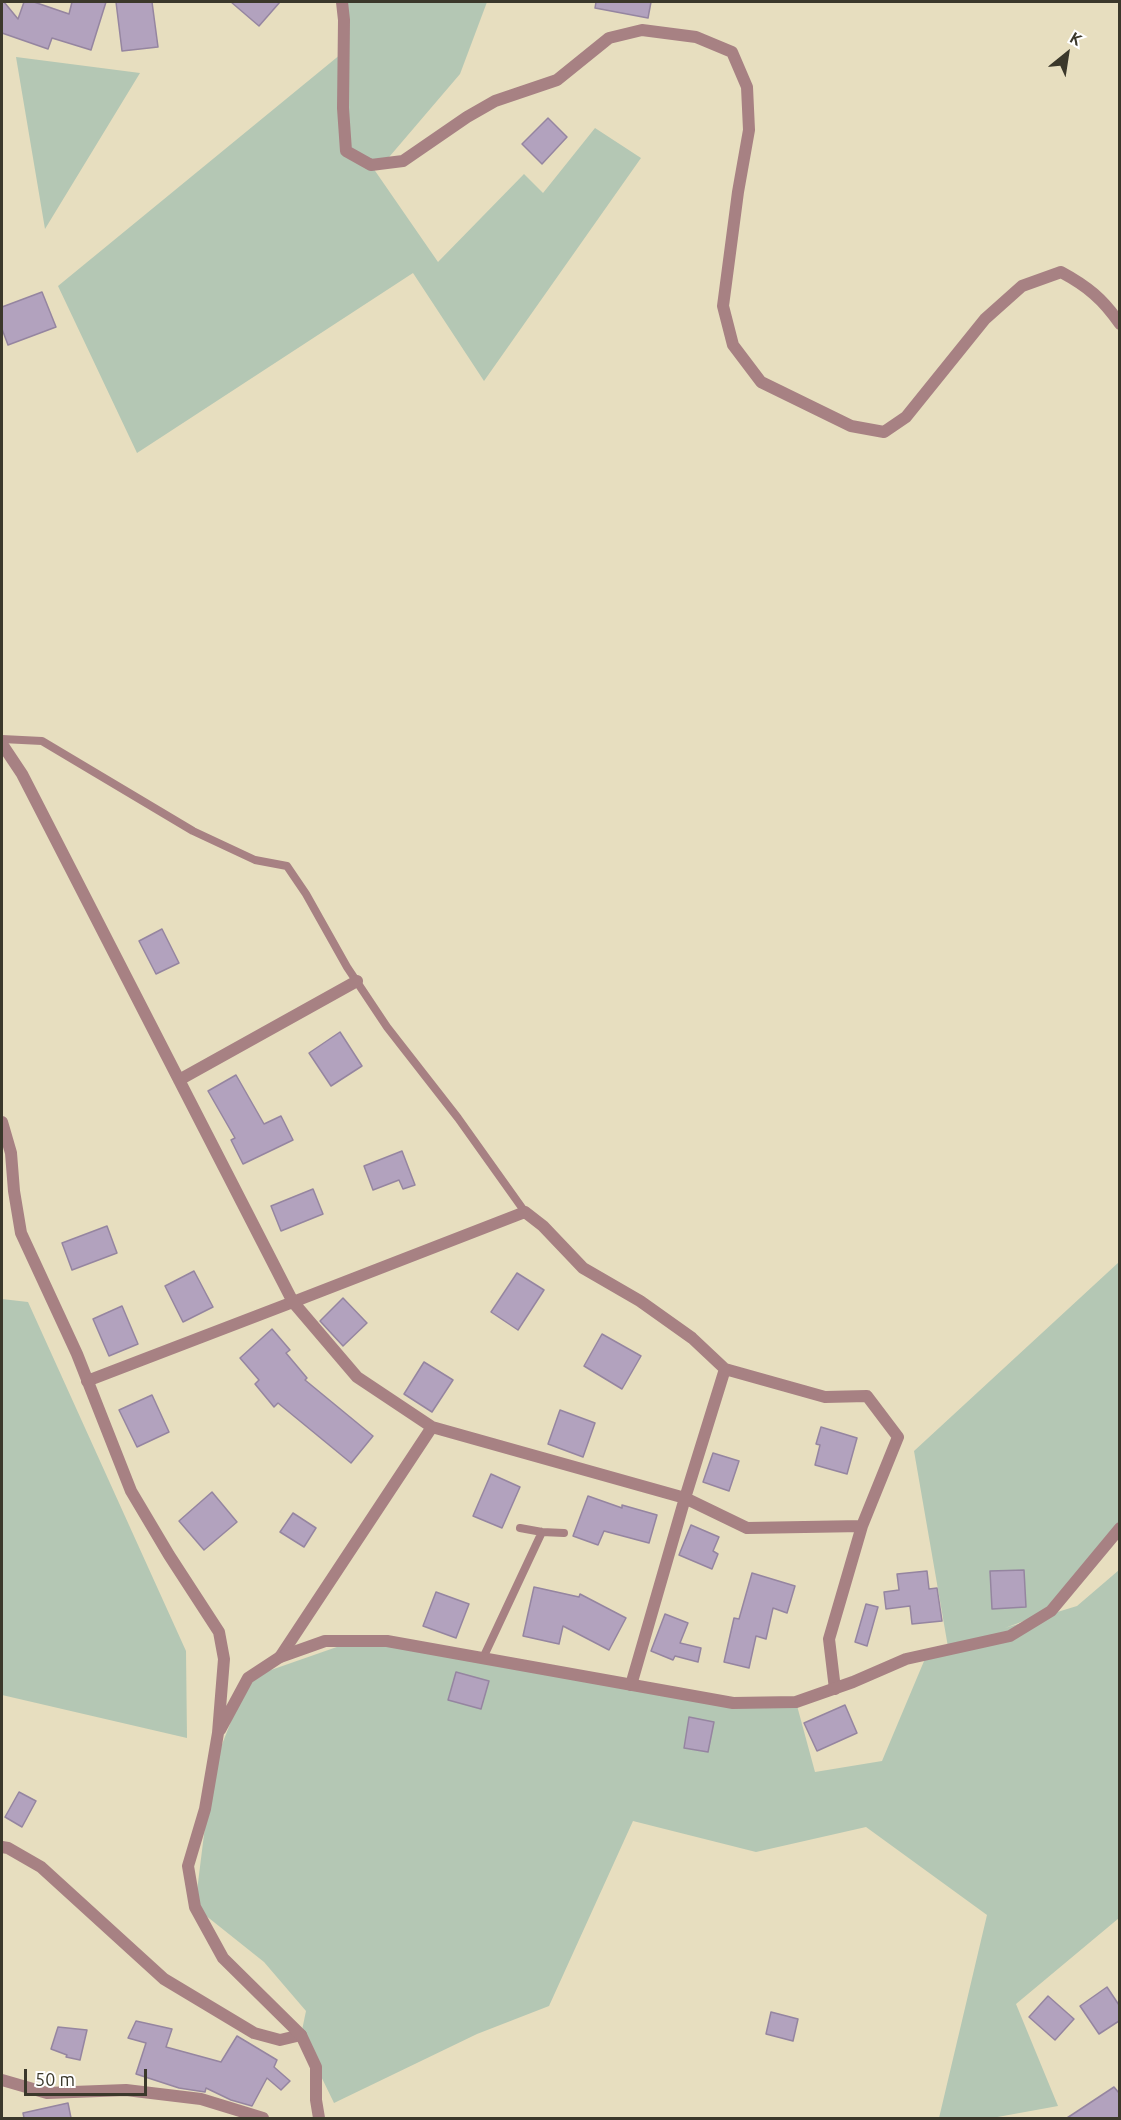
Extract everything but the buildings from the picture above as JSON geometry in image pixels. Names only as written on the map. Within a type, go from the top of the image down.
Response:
[{"type":"street","points":[[342,2],[344,20],[343,108],[346,151],[371,165],[403,161],[467,117],[495,101],[556,80],[609,38],[642,30],[696,37],[732,52],[747,87],[749,130],[738,192],[723,306],[733,345],[761,382],[851,426],[884,432],[906,417],[985,319],[1022,286],[1061,272],[1086,285],[1116,309],[1119,324]]},
{"type":"street","points":[[2,744],[22,774],[292,1302],[357,1377],[432,1427],[685,1498],[747,1528],[862,1526]]},
{"type":"street","points":[[179,1080],[357,981]]},
{"type":"street","points":[[2,1122],[11,1153],[21,1233],[87,1380],[131,1491],[219,1632],[224,1659],[218,1733],[205,1809],[188,1866],[195,1907],[223,1958],[301,2035],[316,2067],[316,2100],[319,2118]]},
{"type":"street","points":[[87,1380],[525,1212],[543,1226],[583,1268],[640,1302],[692,1338],[725,1369],[825,1397],[867,1396],[898,1437],[862,1526],[829,1639],[835,1689]]},
{"type":"street","points":[[632,1685],[685,1498],[725,1369]]},
{"type":"street","points":[[280,1657],[432,1427]]},
{"type":"street","points":[[218,1733],[248,1678],[280,1657],[325,1641],[387,1641],[733,1703],[796,1702],[835,1689],[906,1659],[1010,1635],[1051,1611],[1119,1528]]},
{"type":"street","points":[[2,1847],[8,1848],[41,1867],[164,1979],[254,2033],[279,2040],[301,2035]]},
{"type":"street","points":[[2,2080],[47,2093],[126,2090],[201,2099],[263,2118]]},
{"type":"lane","points":[[2,739],[42,741],[193,831],[255,860],[287,866],[387,1028],[458,1118],[525,1212]]},
{"type":"lane","points":[[520,1528],[564,1533]]},
{"type":"lane","points":[[483,1658],[542,1532]]},
{"type":"green space","points":[[339,2],[487,2],[460,74],[384,163],[371,165],[438,262],[524,174],[543,193],[595,128],[641,158],[484,381],[413,273],[137,453],[58,286],[341,54]]},
{"type":"green space","points":[[16,57],[140,73],[45,229]]},
{"type":"green space","points":[[1119,1262],[1119,1533],[1051,1611],[1005,1628],[1077,1606],[1119,1570],[1119,1918],[1016,2004],[1058,2106],[992,2118],[939,2118],[987,1915],[866,1827],[756,1852],[633,1821],[549,2006],[477,2034],[334,2103],[301,2035],[306,2011],[264,1962],[195,1907],[212,1770],[248,1678],[354,1641],[733,1703],[796,1702],[815,1772],[882,1761],[927,1654],[948,1647],[914,1451]]},
{"type":"green space","points":[[2,1299],[28,1302],[186,1651],[187,1738],[2,1695]]}]
